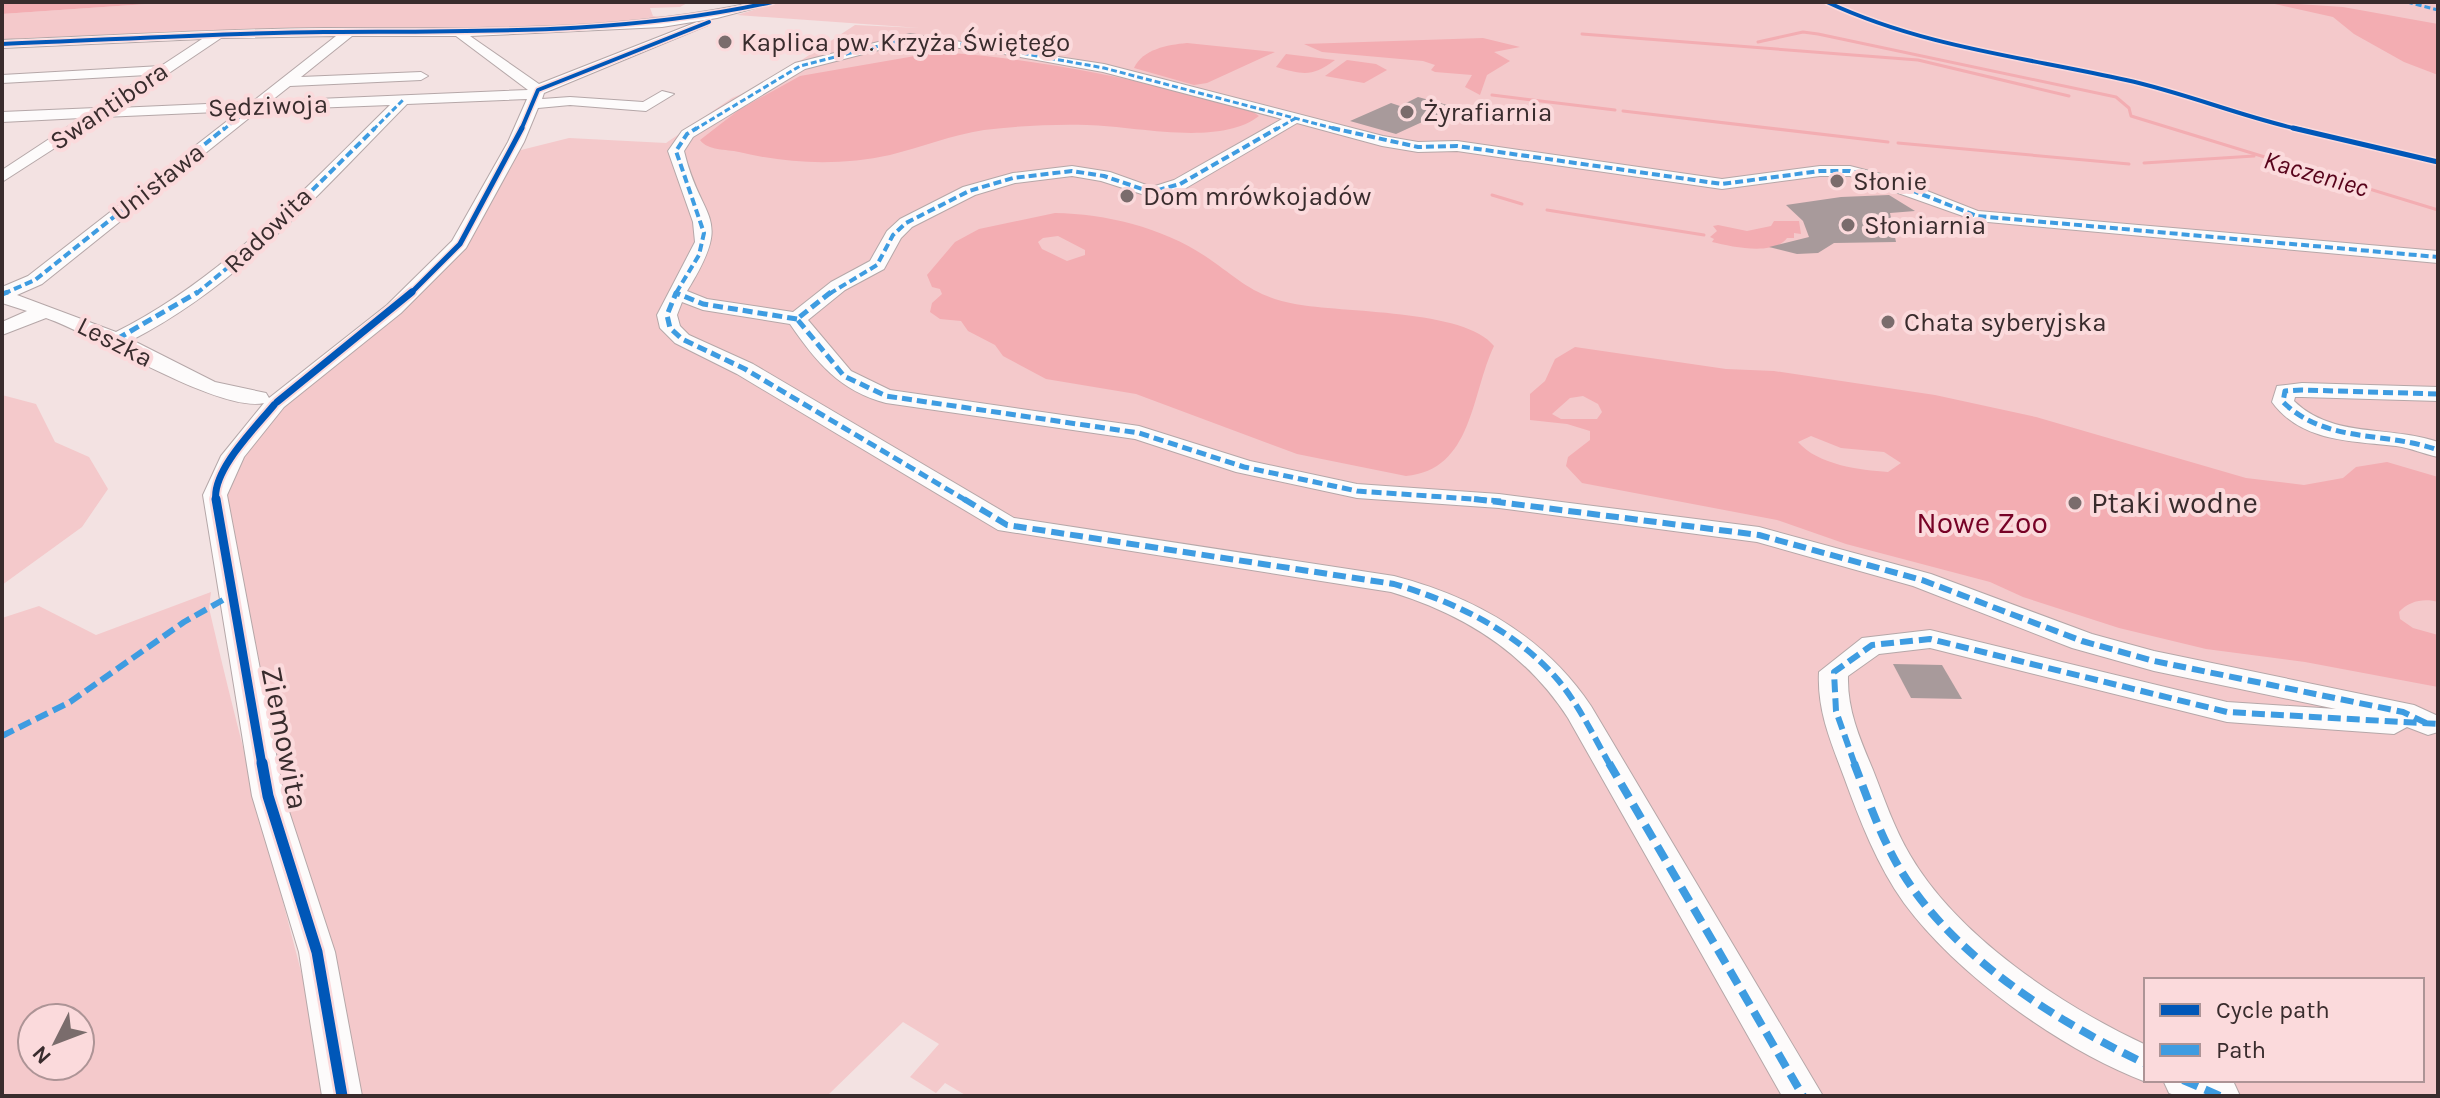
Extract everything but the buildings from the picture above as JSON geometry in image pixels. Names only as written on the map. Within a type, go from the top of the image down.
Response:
[{"type":"street","points":[[2,44],[348,33],[465,34],[588,28],[730,12],[772,2]]},
{"type":"street","name":"Sędziwoja","points":[[2,117],[534,96],[730,12]]},
{"type":"street","name":"Unisława","points":[[2,295],[35,280],[348,33]]},
{"type":"street","points":[[465,34],[462,37],[534,96],[646,107]]},
{"type":"street","name":"Swantibora","points":[[2,177],[217,36]]},
{"type":"street","points":[[1803,1096],[1580,713],[1559,681],[1529,651],[1498,628],[1431,595],[1394,584],[1007,525],[745,369],[682,339],[670,328],[672,304],[704,242],[704,228],[677,167],[676,151],[683,139],[777,78],[828,56],[910,38],[993,48],[1104,68],[1404,145],[1457,146],[1705,183],[1756,184],[1823,170],[1851,171],[1907,186],[1977,216],[2438,257]]},
{"type":"street","points":[[43,57],[70,42]]},
{"type":"street","points":[[2,79],[162,70]]},
{"type":"street","points":[[283,82],[421,76]]},
{"type":"street","points":[[625,120],[667,94]]},
{"type":"street","name":"Ziemowita","points":[[342,1096],[317,952],[268,796],[215,495],[222,469],[260,407],[305,382],[394,309],[460,244],[516,142],[534,96]]},
{"type":"street","name":"Radowita","points":[[117,339],[161,319],[224,274],[403,100]]},
{"type":"street","points":[[797,319],[838,286],[877,265],[893,235],[912,218],[969,191],[1013,178],[1072,171],[1104,176],[1151,192],[1180,184],[1296,118]]},
{"type":"street","name":"Leszka","points":[[2,295],[117,339],[190,379],[260,407]]},
{"type":"street","points":[[672,304],[703,304],[797,319],[832,369],[848,382],[886,396],[1139,433],[1244,467],[1357,491],[1499,501],[1759,535],[1922,580],[2111,649],[2403,712],[2433,724]]},
{"type":"street","points":[[2,329],[47,310]]},
{"type":"street","points":[[2438,394],[2302,390],[2285,391],[2283,402],[2291,413],[2315,426],[2342,434],[2407,440],[2438,450]]},
{"type":"street","points":[[2144,1063],[2113,1049],[2020,989],[1945,924],[1899,867],[1863,787],[1831,700],[1834,672],[1880,642],[1930,639],[2227,712],[2433,724]]},
{"type":"street","points":[[2188,1082],[2220,1096]]},
{"type":"green space","points":[[176,2],[689,2],[680,7],[650,8],[653,16],[664,17],[610,25],[2,43],[2,14]]},
{"type":"green space","name":"Nowe Zoo","points":[[779,2],[2438,2],[2438,1096],[967,1096],[945,1083],[936,1093],[910,1077],[939,1044],[903,1022],[827,1096],[354,1096],[277,791],[222,494],[263,424],[454,260],[482,220],[513,152],[569,138],[666,143],[732,98],[765,84],[855,25],[920,28],[737,15]]},
{"type":"green space","points":[[2,395],[36,404],[55,442],[89,457],[108,489],[82,527],[2,585]]},
{"type":"green space","points":[[211,592],[209,608],[332,1096],[2,1096],[2,618],[39,606],[96,635]]},
{"type":"shaded area","points":[[2,2],[176,2],[2,14]]},
{"type":"shaded area","points":[[2266,2],[2343,7],[2438,24],[2438,75],[2404,62],[2354,34],[2333,17]]},
{"type":"shaded area","points":[[1483,38],[1520,47],[1494,52],[1510,61],[1487,75],[1480,95],[1465,87],[1472,75],[1435,72],[1431,70],[1435,65],[1423,61],[1322,52],[1304,44]]},
{"type":"shaded area","points":[[1187,43],[1275,52],[1207,83],[1194,85],[1134,68],[1149,52]]},
{"type":"shaded area","points":[[938,52],[1029,61],[1117,77],[1220,99],[1259,116],[1222,131],[1200,133],[1087,125],[984,130],[890,155],[833,162],[758,156],[712,148],[700,140],[740,109],[800,76]]},
{"type":"shaded area","points":[[1286,54],[1335,60],[1314,72],[1301,73],[1276,67]]},
{"type":"shaded area","points":[[1347,60],[1376,64],[1387,70],[1364,83],[1325,76]]},
{"type":"shaded area","points":[[1055,213],[1113,219],[1170,237],[1205,256],[1256,291],[1280,301],[1431,319],[1479,334],[1494,346],[1474,407],[1457,445],[1445,460],[1428,471],[1406,476],[1297,454],[1136,394],[1046,379],[1003,356],[995,345],[968,331],[961,321],[940,319],[930,312],[932,303],[942,294],[940,289],[932,287],[927,275],[955,242],[979,229]],"holes":[[[1058,236],[1085,250],[1085,255],[1067,261],[1042,249],[1038,242]]]},
{"type":"shaded area","points":[[1774,221],[1799,221],[1801,234],[1794,233],[1794,238],[1763,248],[1721,244],[1712,242],[1714,239],[1710,237],[1717,231],[1713,226],[1747,231],[1771,226]]},
{"type":"shaded area","points":[[1575,347],[1726,369],[1774,371],[1935,395],[2036,417],[2246,478],[2304,485],[2343,478],[2356,467],[2387,462],[2438,477],[2438,602],[2417,601],[2399,612],[2400,619],[2413,628],[2438,635],[2438,687],[2305,662],[2206,649],[2119,628],[2023,597],[1990,582],[1846,544],[1777,520],[1582,483],[1566,466],[1568,457],[1590,440],[1590,431],[1567,424],[1530,420],[1530,394],[1545,381],[1555,359]],"holes":[[[1583,396],[1598,404],[1602,412],[1597,419],[1561,419],[1552,414],[1570,398]],[[1811,436],[1841,448],[1884,452],[1901,463],[1888,472],[1840,465],[1806,450],[1798,442]]]},
{"type":"waterway","points":[[1758,42],[1803,32],[1818,34],[2116,97],[2129,108],[2131,116],[2438,210]]},
{"type":"waterway","points":[[1582,34],[1918,60],[2069,96]]},
{"type":"waterway","name":"Kaczeniec","points":[[1492,95],[1615,110]]},
{"type":"waterway","name":"Kaczeniec","points":[[1623,111],[1888,142]]},
{"type":"waterway","name":"Kaczeniec","points":[[1898,143],[2129,164]]},
{"type":"waterway","name":"Kaczeniec","points":[[2144,163],[2254,156]]},
{"type":"waterway","points":[[1492,195],[1522,204]]},
{"type":"waterway","points":[[1547,210],[1704,235]]},
{"type":"marked path","points":[[2407,2],[2438,10]]},
{"type":"marked path","points":[[676,293],[704,242],[702,222],[676,151],[687,134],[800,66],[910,38],[993,48],[1104,68],[1382,141],[1418,147],[1457,146],[1722,184],[1820,171],[1850,171],[1883,179],[1945,206],[1977,216],[2438,257]]},
{"type":"marked path","points":[[117,339],[157,319],[233,265],[403,100]]},
{"type":"marked path","points":[[2,294],[35,280],[253,106]]},
{"type":"marked path","points":[[1296,118],[1180,184],[1151,192],[1104,176],[1072,171],[1013,178],[969,191],[906,223],[893,235],[877,265],[838,286],[797,319],[825,357],[844,376],[855,384],[886,396],[1139,433],[1244,467],[1357,491],[1499,501],[1759,535],[1922,580],[2082,641],[2154,661],[2403,712],[2428,724]]},
{"type":"marked path","points":[[797,319],[703,304],[676,293],[667,315],[670,328],[682,339],[745,369],[1007,525],[1394,584],[1431,595],[1498,628],[1529,651],[1559,681],[1580,713],[1803,1096]]},
{"type":"marked path","points":[[2438,394],[2302,390],[2285,391],[2283,402],[2298,417],[2316,427],[2419,443],[2438,450]]},
{"type":"marked path","points":[[2,736],[70,702],[184,622],[230,596]]},
{"type":"marked path","points":[[2144,1063],[2080,1029],[2008,980],[1943,923],[1917,894],[1887,842],[1843,733],[1834,699],[1834,672],[1872,645],[1930,639],[2227,712],[2438,724]]},
{"type":"marked path","points":[[2188,1082],[2220,1096]]},
{"type":"cycle path","points":[[2,44],[203,35],[493,33],[606,28],[662,23],[772,2]]},
{"type":"cycle path","points":[[1827,2],[1862,19],[1936,43],[2126,80],[2253,118],[2438,162]]},
{"type":"cycle path","points":[[277,402],[394,309],[460,244],[516,142],[538,90],[709,22]]},
{"type":"cycle path","points":[[274,405],[232,456],[215,495],[268,796],[317,952],[342,1096]]},
{"type":"place","name":"Kaplica pw. Krzyża Świętego","points":[[725,42]]},
{"type":"place","name":"Żyrafiarnia","points":[[1407,112]]},
{"type":"place","name":"Słonie","points":[[1837,181]]},
{"type":"place","name":"Dom mrówkojadów","points":[[1127,196]]},
{"type":"place","name":"Słoniarnia","points":[[1848,225]]},
{"type":"place","name":"Chata syberyjska","points":[[1888,322]]},
{"type":"place","name":"Ptaki wodne","points":[[2075,503]]}]
